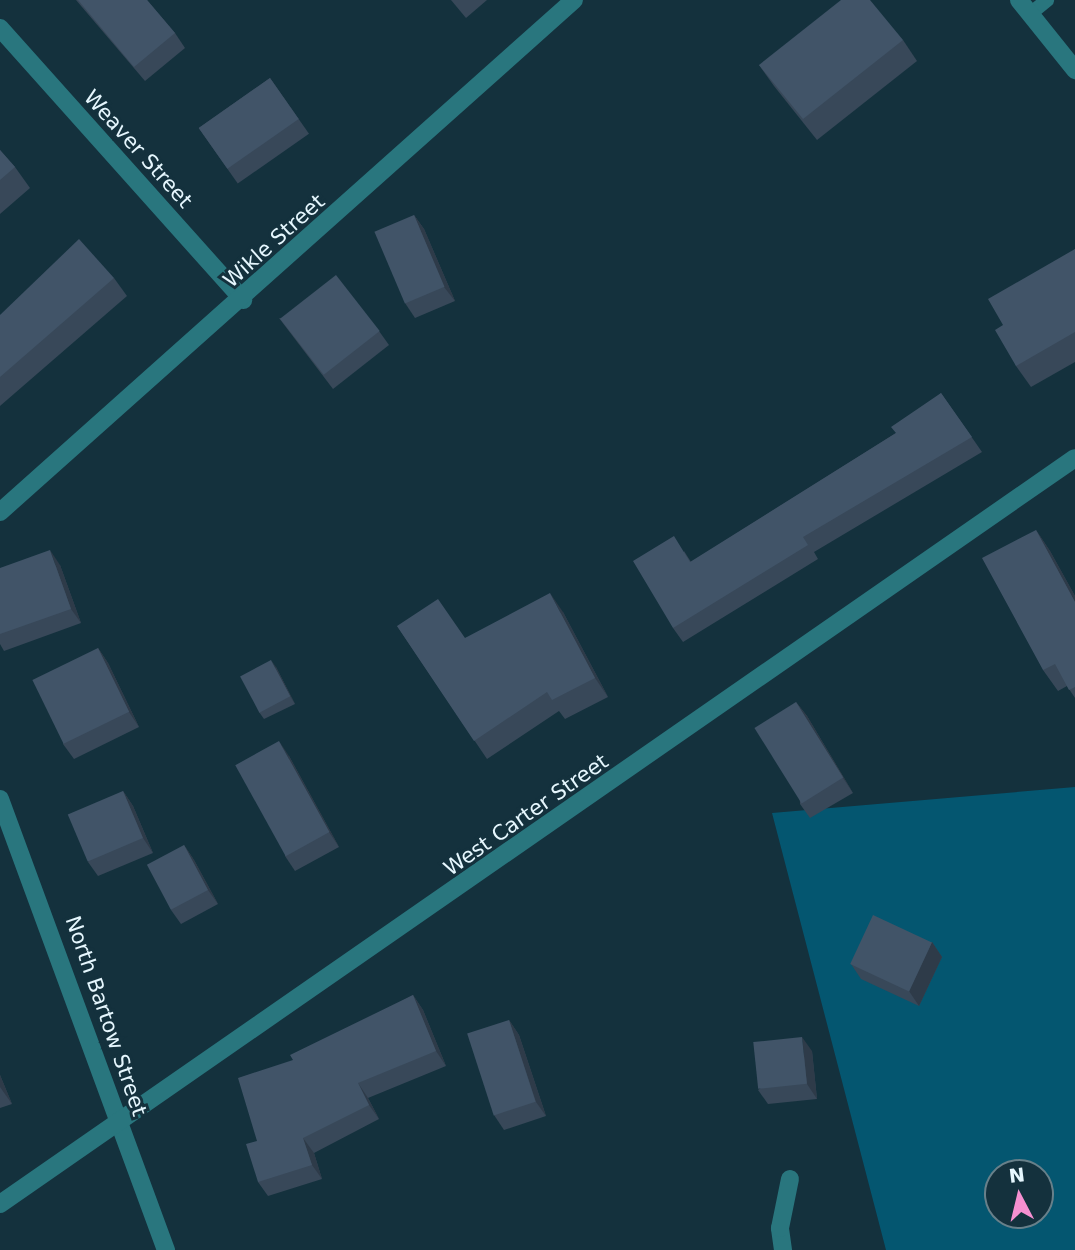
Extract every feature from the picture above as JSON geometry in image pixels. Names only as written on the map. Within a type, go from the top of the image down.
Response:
[{"type":"street","name":"Wikle Street","points":[[0,512],[243,300],[574,0]]},
{"type":"street","points":[[1024,7],[1075,70]]},
{"type":"street","name":"Weaver Street","points":[[0,28],[243,300]]},
{"type":"street","name":"West Carter Street","points":[[0,1204],[119,1124],[1075,458]]},
{"type":"street","name":"North Bartow Street","points":[[0,799],[166,1250]]},
{"type":"street","points":[[783,1250],[780,1228],[790,1179]]},
{"type":"lane","points":[[1024,7],[1047,0]]},
{"type":"shaded area","points":[[1075,787],[1075,1250],[886,1250],[772,813]]},
{"type":"building","points":[[78,0],[147,0],[175,33],[134,67]]},
{"type":"building","points":[[841,0],[870,0],[903,40],[803,119],[759,65]]},
{"type":"building","points":[[270,78],[299,119],[227,169],[199,128]]},
{"type":"building","points":[[0,150],[15,167],[0,180]]},
{"type":"building","points":[[414,215],[444,287],[405,304],[374,232]]},
{"type":"building","points":[[79,239],[114,278],[0,377],[0,315]]},
{"type":"building","points":[[1075,249],[1075,332],[1016,366],[995,330],[1003,325],[988,299]]},
{"type":"building","points":[[336,275],[380,331],[324,375],[280,319]]},
{"type":"building","points":[[941,393],[972,437],[803,537],[808,545],[673,628],[633,561],[674,536],[690,562],[896,433],[891,427]]},
{"type":"building","points":[[1036,530],[1075,602],[1075,687],[1069,690],[1055,664],[1043,670],[982,558]]},
{"type":"building","points":[[50,550],[71,609],[0,634],[0,568]]},
{"type":"building","points":[[550,593],[595,678],[552,700],[547,692],[474,741],[397,626],[438,599],[465,638]]},
{"type":"building","points":[[98,648],[129,712],[64,744],[32,680]]},
{"type":"building","points":[[271,660],[290,696],[259,713],[240,676]]},
{"type":"building","points":[[796,702],[843,777],[802,803],[754,728]]},
{"type":"building","points":[[279,741],[329,832],[286,856],[235,765]]},
{"type":"building","points":[[123,791],[143,838],[88,861],[68,814]]},
{"type":"building","points":[[184,845],[208,890],[171,910],[147,865]]},
{"type":"building","points":[[873,915],[932,942],[909,991],[850,964]]},
{"type":"building","points":[[413,995],[436,1051],[358,1083],[369,1105],[303,1138],[312,1165],[258,1182],[246,1144],[257,1141],[238,1078],[293,1060],[290,1055]]},
{"type":"building","points":[[509,1020],[536,1102],[494,1115],[467,1034]]},
{"type":"building","points":[[802,1037],[807,1084],[758,1089],[753,1042]]}]
